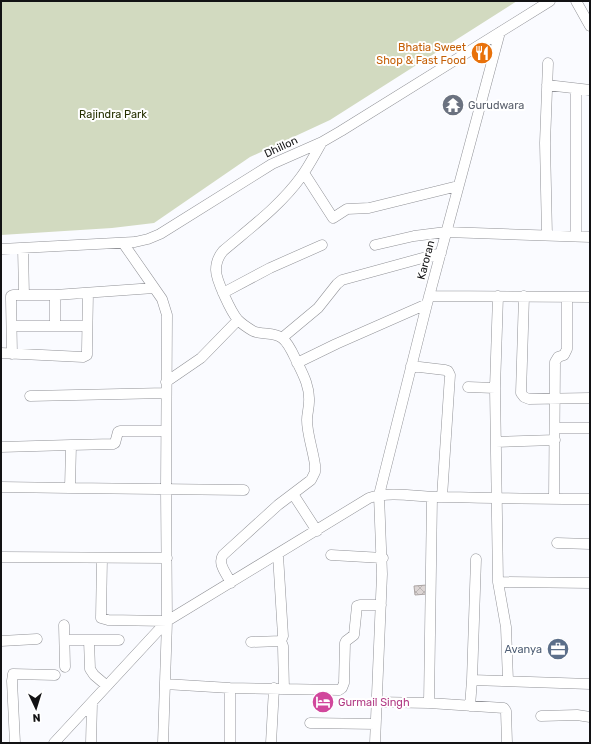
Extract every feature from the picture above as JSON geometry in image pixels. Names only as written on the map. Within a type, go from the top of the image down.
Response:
[{"type":"street","name":"Dhillon","points":[[1,249],[123,243],[148,239],[160,234],[266,167],[285,157],[322,142],[341,131],[550,1]]},
{"type":"street","points":[[576,1],[590,26]]},
{"type":"street","name":"Karoran","points":[[375,743],[383,558],[379,495],[440,253],[500,32]]},
{"type":"street","points":[[547,235],[546,143],[548,63]]},
{"type":"street","points":[[547,85],[590,90]]},
{"type":"street","points":[[576,89],[576,236]]},
{"type":"street","points":[[231,583],[220,559],[278,505],[311,480],[315,472],[315,465],[307,419],[310,400],[307,383],[286,342],[282,338],[276,335],[259,333],[238,320],[223,293],[216,272],[216,263],[218,257],[223,251],[272,209],[304,173],[322,142]]},
{"type":"street","points":[[304,173],[333,218],[347,209],[369,208],[458,186]]},
{"type":"street","points":[[375,245],[414,236],[446,232],[590,237]]},
{"type":"street","points":[[123,243],[162,299],[167,315],[167,621],[163,743]]},
{"type":"street","points":[[223,293],[270,268],[322,245]]},
{"type":"street","points":[[23,248],[24,295]]},
{"type":"street","points":[[282,338],[318,308],[342,280],[440,253]]},
{"type":"street","points":[[12,354],[11,296],[55,295],[154,288]]},
{"type":"street","points":[[1,353],[83,357],[87,355],[88,293]]},
{"type":"street","points":[[55,295],[55,325]]},
{"type":"street","points":[[498,296],[495,388],[498,582],[506,627],[508,681]]},
{"type":"street","points":[[297,363],[428,300],[498,296],[590,297]]},
{"type":"street","points":[[524,296],[522,393],[524,397],[590,398]]},
{"type":"street","points":[[554,499],[556,359],[564,355],[567,349],[566,297]]},
{"type":"street","points":[[166,382],[202,358],[238,320]]},
{"type":"street","points":[[12,326],[87,326]]},
{"type":"street","points":[[411,366],[445,370],[450,375],[437,497],[429,703]]},
{"type":"street","points":[[468,387],[495,388]]},
{"type":"street","points":[[30,396],[166,394]]},
{"type":"street","points":[[555,428],[590,428]]},
{"type":"street","points":[[1,447],[113,444],[115,443],[118,432],[120,431],[166,431]]},
{"type":"street","points":[[496,442],[555,440]]},
{"type":"street","points":[[70,488],[71,445]]},
{"type":"street","points":[[1,487],[244,490]]},
{"type":"street","points":[[293,494],[317,531]]},
{"type":"street","points":[[54,743],[167,621],[278,555],[369,498],[391,494],[437,497],[590,499]]},
{"type":"street","points":[[557,543],[590,544]]},
{"type":"street","points":[[278,555],[283,636],[281,641],[283,646],[284,689]]},
{"type":"street","points":[[331,555],[383,558]]},
{"type":"street","points":[[1,557],[167,558]]},
{"type":"street","points":[[102,558],[101,618],[108,620],[167,621]]},
{"type":"street","points":[[470,706],[476,558]]},
{"type":"street","points":[[498,582],[590,583]]},
{"type":"street","points":[[164,684],[230,688],[339,690],[342,688],[345,643],[354,635],[357,606],[381,604]]},
{"type":"street","points":[[64,625],[65,667]]},
{"type":"street","points":[[1,641],[38,639]]},
{"type":"street","points":[[65,640],[119,640]]},
{"type":"street","points":[[89,640],[90,669],[94,675],[107,686]]},
{"type":"street","points":[[251,642],[281,641]]},
{"type":"street","points":[[15,743],[12,681],[13,674],[55,674]]},
{"type":"street","points":[[472,680],[590,684]]},
{"type":"street","points":[[230,688],[230,743]]},
{"type":"street","points":[[271,743],[274,688]]},
{"type":"street","points":[[376,702],[500,707],[506,710],[507,743]]},
{"type":"street","points":[[91,743],[92,703]]},
{"type":"street","points":[[541,716],[577,715],[590,717]]},
{"type":"street","points":[[310,723],[376,724]]},
{"type":"green space","name":"Rajindra Park","points":[[1,1],[517,1],[330,120],[250,157],[154,223],[112,228],[1,235]]},
{"type":"building","points":[[427,585],[427,594],[415,595],[414,586]]},
{"type":"place","name":"Bhatia Sweet Shop & Fast Food","points":[[482,53]]},
{"type":"place","name":"Gurudwara","points":[[453,105]]},
{"type":"place","name":"Avanya","points":[[558,649]]},
{"type":"place","name":"Gurmail Singh","points":[[323,702]]}]
